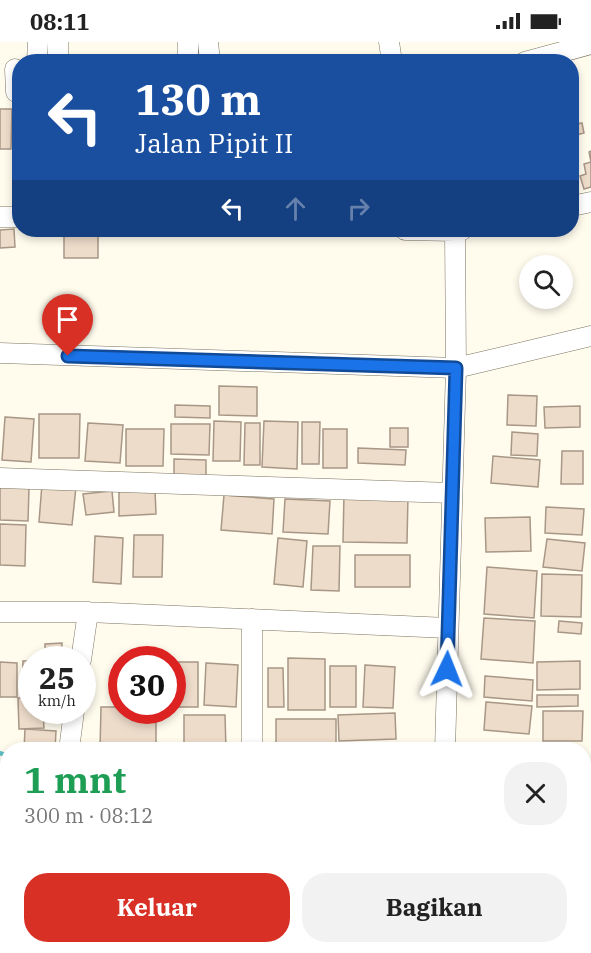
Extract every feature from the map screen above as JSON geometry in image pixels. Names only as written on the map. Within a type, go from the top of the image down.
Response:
[{"type":"street","points":[[552,49],[591,44]]},
{"type":"street","points":[[445,742],[456,368],[457,237]]},
{"type":"street","points":[[0,353],[456,368],[591,336]]},
{"type":"street","points":[[0,478],[452,493]]},
{"type":"street","points":[[0,612],[87,612],[448,628]]},
{"type":"street","points":[[83,646],[87,612]]},
{"type":"street","points":[[252,619],[252,742]]},
{"type":"street","points":[[70,742],[72,724]]},
{"type":"building","points":[[0,109],[12,109],[11,149],[0,149]]},
{"type":"building","points":[[582,123],[584,133],[579,134],[579,124]]},
{"type":"building","points":[[591,162],[591,187],[584,189],[580,176],[586,174],[584,164]]},
{"type":"building","points":[[12,229],[15,247],[0,248],[0,230]]},
{"type":"building","points":[[64,237],[98,237],[98,258],[64,258]]},
{"type":"building","points":[[219,386],[257,387],[257,416],[219,415]]},
{"type":"building","points":[[508,395],[537,396],[536,426],[507,425]]},
{"type":"building","points":[[175,405],[210,406],[210,418],[175,417]]},
{"type":"building","points":[[580,406],[580,427],[545,428],[544,407]]},
{"type":"building","points":[[39,414],[80,414],[79,458],[39,458]]},
{"type":"building","points":[[5,417],[34,419],[31,462],[2,460]]},
{"type":"building","points":[[214,421],[241,422],[240,461],[213,461]]},
{"type":"building","points":[[264,421],[298,422],[297,469],[262,467]]},
{"type":"building","points":[[302,422],[320,422],[319,464],[302,464]]},
{"type":"building","points":[[88,423],[123,425],[120,463],[85,461]]},
{"type":"building","points":[[245,423],[260,423],[260,465],[244,465]]},
{"type":"building","points":[[171,424],[210,424],[209,455],[171,454]]},
{"type":"building","points":[[390,428],[408,428],[408,447],[390,447]]},
{"type":"building","points":[[126,429],[164,429],[163,466],[126,466]]},
{"type":"building","points":[[323,429],[347,429],[347,468],[323,468]]},
{"type":"building","points":[[512,432],[538,434],[537,456],[511,455]]},
{"type":"building","points":[[358,448],[406,450],[405,465],[358,463]]},
{"type":"building","points":[[562,451],[583,451],[583,484],[561,484]]},
{"type":"building","points":[[493,456],[540,460],[538,487],[491,483]]},
{"type":"building","points":[[174,459],[206,460],[206,476],[174,476]]},
{"type":"building","points":[[42,484],[76,487],[72,525],[39,522]]},
{"type":"building","points":[[0,487],[29,488],[28,521],[0,520]]},
{"type":"building","points":[[155,490],[156,514],[119,516],[119,491]]},
{"type":"building","points":[[112,491],[114,512],[86,515],[83,494]]},
{"type":"building","points":[[344,494],[408,496],[407,543],[343,542]]},
{"type":"building","points":[[224,495],[274,499],[272,534],[221,530]]},
{"type":"building","points":[[285,499],[330,501],[328,534],[283,532]]},
{"type":"building","points":[[546,507],[584,509],[582,535],[545,533]]},
{"type":"building","points":[[530,517],[531,551],[486,552],[485,518]]},
{"type":"building","points":[[0,524],[26,525],[25,566],[0,565]]},
{"type":"building","points":[[134,535],[163,535],[162,577],[133,577]]},
{"type":"building","points":[[95,536],[123,538],[121,584],[93,582]]},
{"type":"building","points":[[278,538],[307,541],[303,587],[274,584]]},
{"type":"building","points":[[547,539],[585,543],[582,571],[543,567]]},
{"type":"building","points":[[313,546],[340,546],[339,591],[311,590]]},
{"type":"building","points":[[355,555],[410,555],[410,587],[355,587]]},
{"type":"building","points":[[487,567],[537,571],[534,618],[484,614]]},
{"type":"building","points":[[542,574],[582,575],[581,617],[541,616]]},
{"type":"building","points":[[484,618],[535,621],[533,663],[481,659]]},
{"type":"building","points":[[559,621],[582,623],[581,634],[558,632]]},
{"type":"building","points":[[62,643],[62,646],[45,646],[45,644]]},
{"type":"building","points":[[288,658],[325,659],[325,710],[288,710]]},
{"type":"building","points":[[580,661],[580,689],[537,690],[537,662]]},
{"type":"building","points":[[0,662],[17,663],[17,697],[0,697]]},
{"type":"building","points":[[186,662],[198,662],[198,707],[186,707]]},
{"type":"building","points":[[206,663],[238,665],[236,707],[204,705]]},
{"type":"building","points":[[365,665],[395,667],[393,708],[363,707]]},
{"type":"building","points":[[330,666],[356,666],[356,707],[330,707]]},
{"type":"building","points":[[268,668],[283,668],[284,707],[268,707]]},
{"type":"building","points":[[485,676],[533,680],[532,701],[484,697]]},
{"type":"building","points":[[537,695],[578,695],[578,706],[537,707]]},
{"type":"building","points":[[486,702],[532,706],[529,734],[484,730]]},
{"type":"building","points":[[101,707],[108,707],[108,724],[156,724],[156,742],[100,742]]},
{"type":"building","points":[[543,711],[583,711],[582,741],[543,741]]},
{"type":"building","points":[[395,713],[396,739],[339,741],[338,715]]},
{"type":"building","points":[[186,715],[225,715],[226,742],[184,742]]},
{"type":"building","points":[[276,719],[336,719],[336,742],[276,742]]},
{"type":"building","points":[[19,724],[44,724],[44,728],[19,729]]},
{"type":"building","points":[[25,729],[56,731],[55,742],[24,742]]},
{"type":"route","points":[[68,356],[456,368],[447,669]]}]
